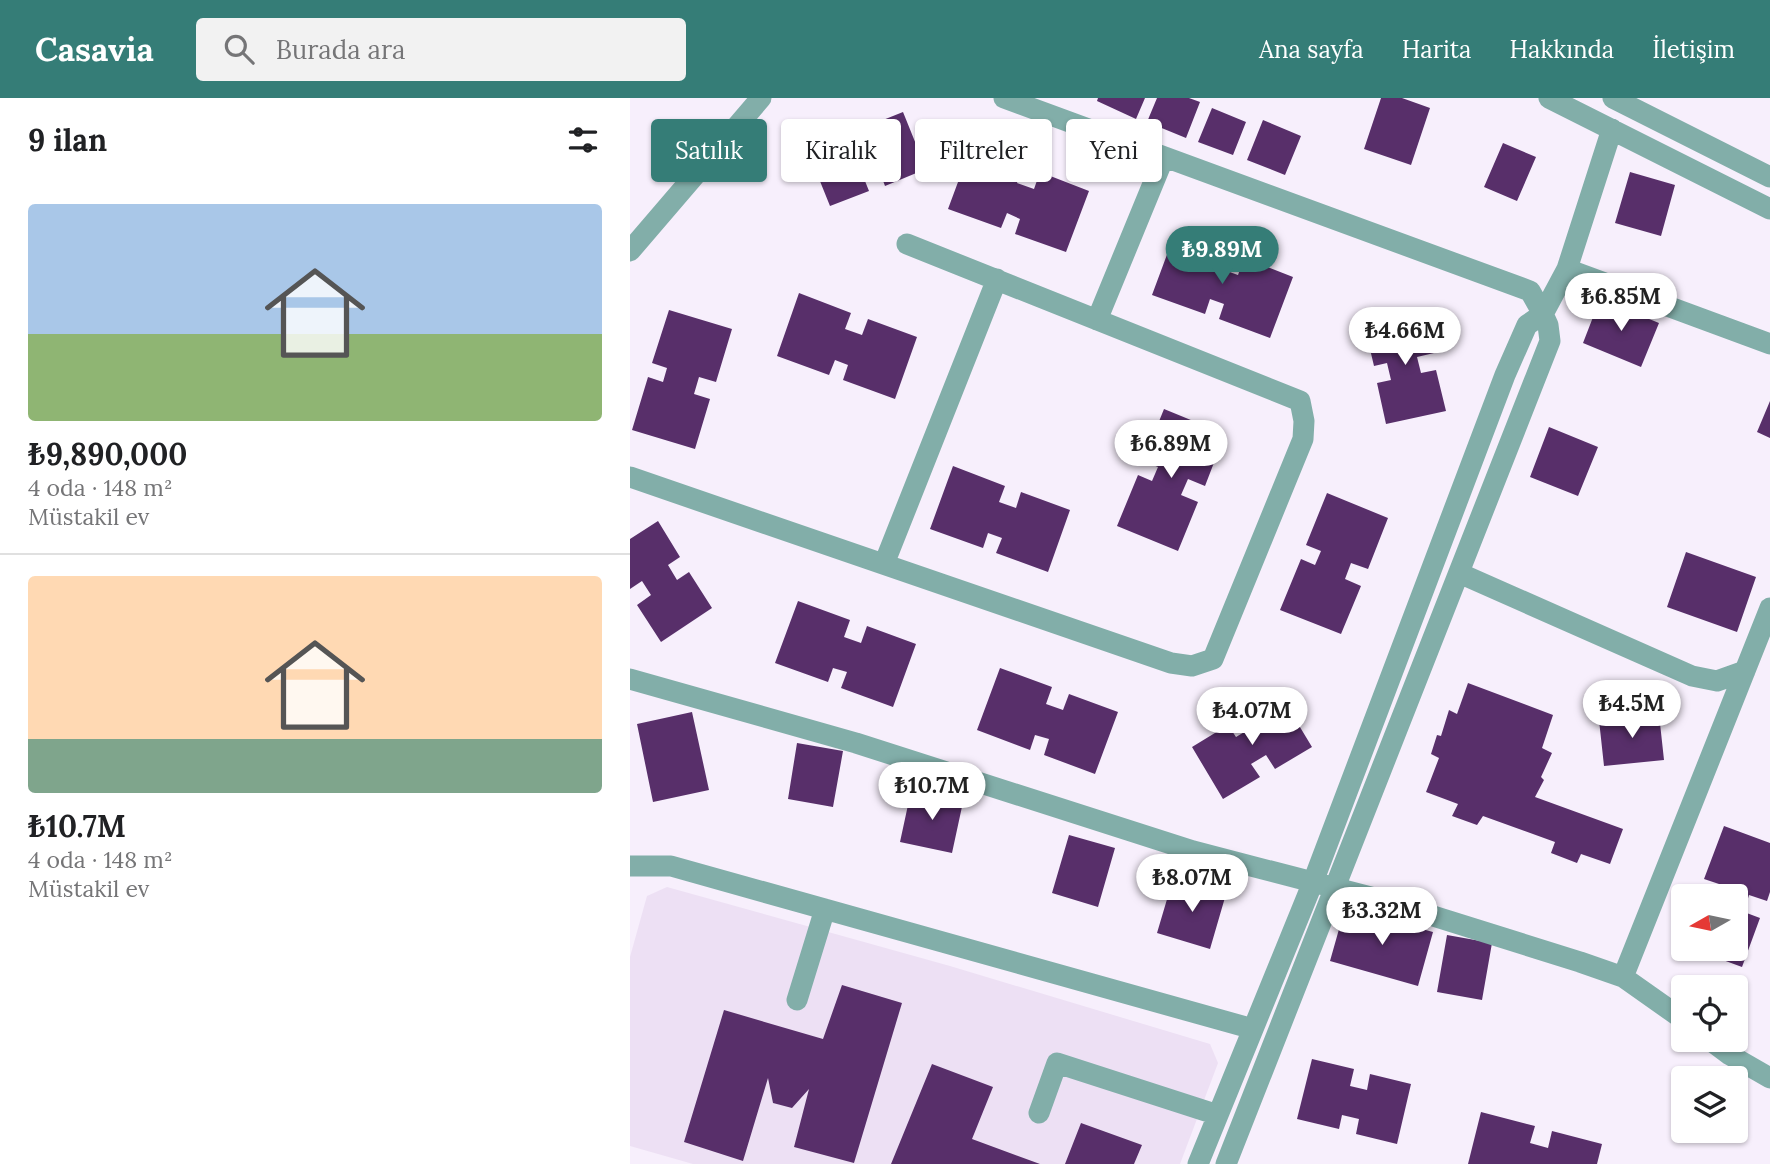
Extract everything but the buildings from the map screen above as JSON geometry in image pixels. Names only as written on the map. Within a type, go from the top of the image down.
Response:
[{"type":"street","points":[[630,251],[761,98]]},
{"type":"street","points":[[1004,98],[1530,291],[1548,325],[1550,341],[1226,1164]]},
{"type":"street","points":[[1549,98],[1770,209]]},
{"type":"street","points":[[1614,98],[1770,177]]},
{"type":"street","points":[[1198,1164],[1313,882],[1505,375],[1527,326],[1543,314],[1567,269],[1612,129]]},
{"type":"street","points":[[1097,320],[1164,157]]},
{"type":"street","points":[[630,477],[1171,663],[1192,666],[1213,659],[1303,439],[1304,421],[1300,401],[907,244]]},
{"type":"street","points":[[1567,269],[1770,344]]},
{"type":"street","points":[[884,564],[997,279]]},
{"type":"street","points":[[1459,573],[1692,676],[1717,681],[1745,671]]},
{"type":"street","points":[[1623,976],[1770,608]]},
{"type":"street","points":[[630,679],[856,743],[1193,852],[1382,900],[1623,976],[1671,1011]]},
{"type":"street","points":[[630,866],[671,866],[1253,1029]]},
{"type":"street","points":[[797,1000],[825,909]]},
{"type":"street","points":[[1726,1052],[1770,1077]]},
{"type":"street","points":[[1038,1113],[1056,1063],[1218,1115]]},
{"type":"shaded area","points":[[667,887],[950,966],[1210,1044],[1218,1063],[1180,1164],[693,1164],[630,1146],[630,957],[647,896]]}]
